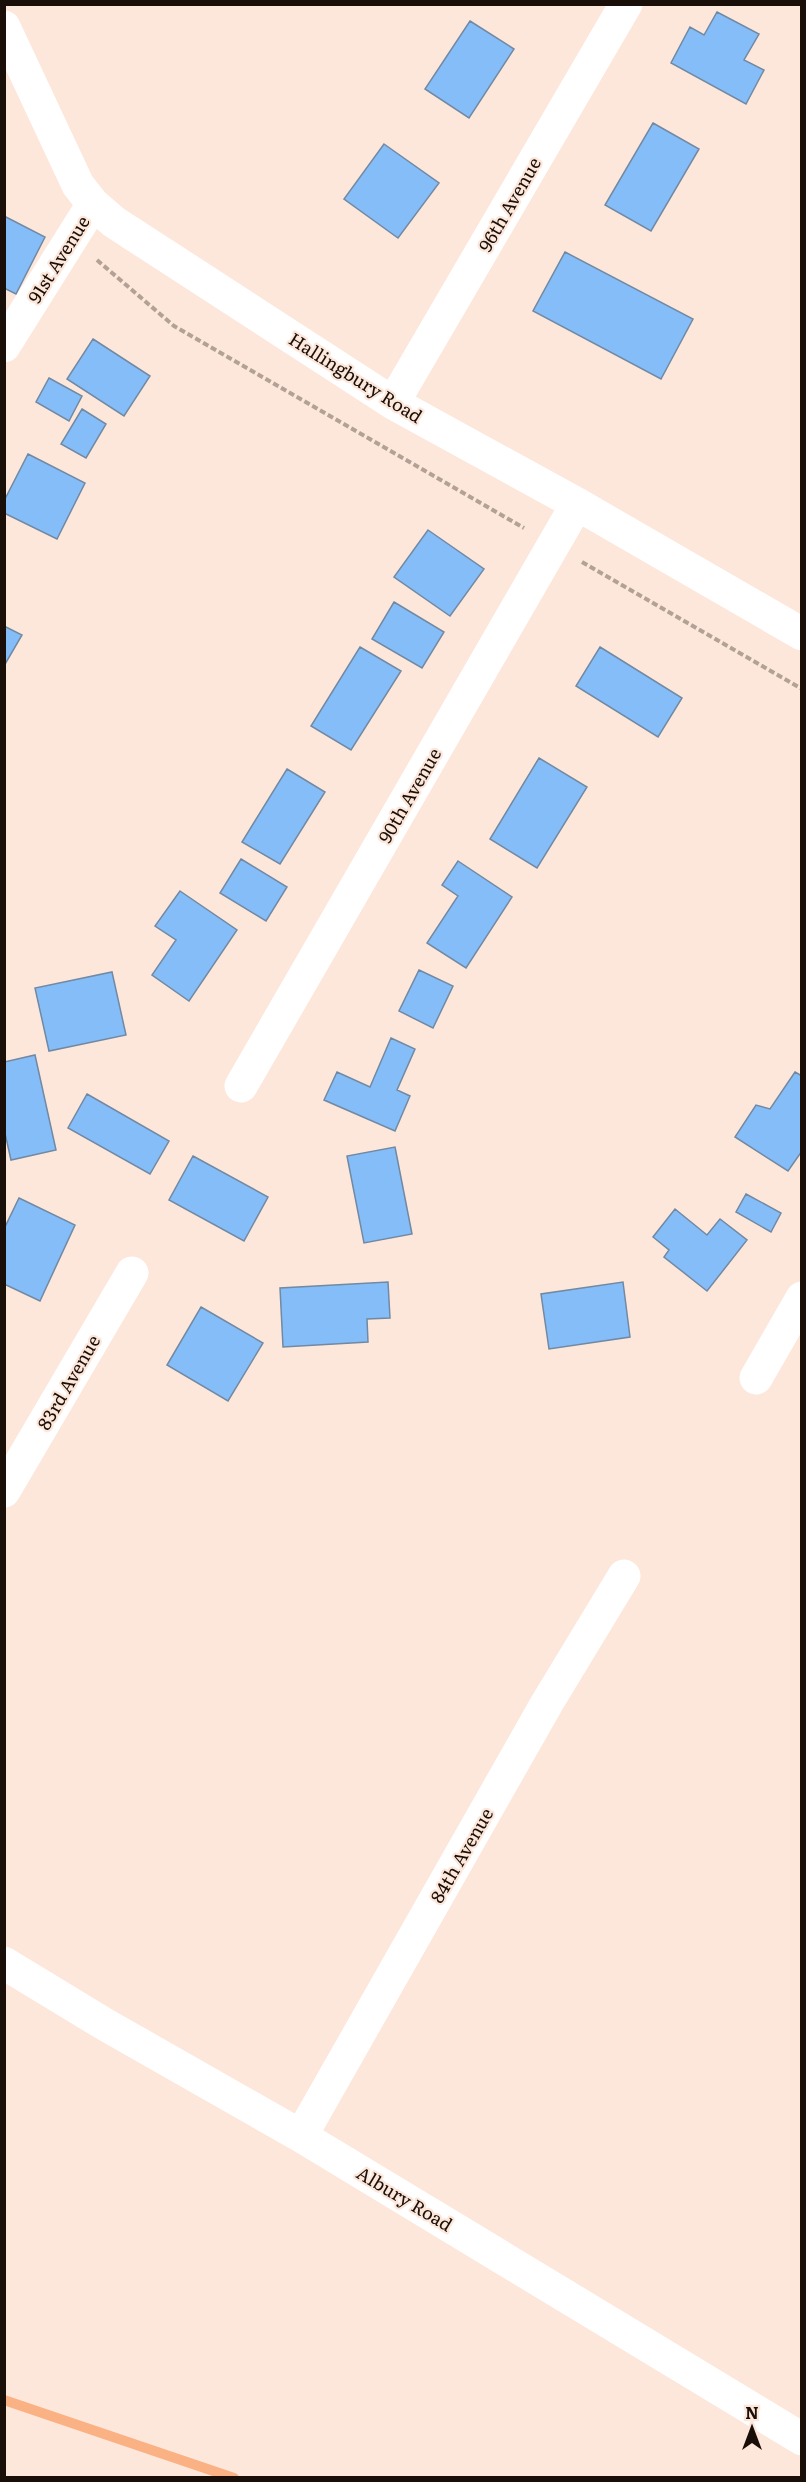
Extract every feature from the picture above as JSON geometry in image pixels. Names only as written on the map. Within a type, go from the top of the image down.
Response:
[{"type":"street","name":"96th Avenue","points":[[393,403],[626,4]]},
{"type":"street","name":"Hallingbury Road","points":[[4,27],[78,185],[93,204],[114,222],[393,403],[577,504],[801,634]]},
{"type":"street","name":"91st Avenue","points":[[4,345],[93,204]]},
{"type":"street","name":"90th Avenue","points":[[241,1086],[577,504]]},
{"type":"street","name":"83rd Avenue","points":[[4,1491],[132,1273]]},
{"type":"street","points":[[756,1378],[801,1298]]},
{"type":"street","name":"84th Avenue","points":[[301,2136],[547,1703],[624,1576]]},
{"type":"street","name":"Albury Road","points":[[4,1963],[106,2025],[301,2136],[801,2439]]},
{"type":"building","points":[[717,12],[759,34],[744,60],[764,70],[746,104],[671,63],[690,27],[704,35]]},
{"type":"building","points":[[470,21],[514,49],[469,118],[425,89]]},
{"type":"building","points":[[653,123],[699,149],[651,231],[605,205]]},
{"type":"building","points":[[384,144],[439,183],[398,238],[344,199]]},
{"type":"building","points":[[4,216],[45,237],[16,294],[4,288]]},
{"type":"building","points":[[565,252],[693,319],[661,379],[533,311]]},
{"type":"building","points":[[93,339],[150,376],[124,416],[67,379]]},
{"type":"building","points":[[49,378],[82,396],[69,421],[36,402]]},
{"type":"building","points":[[82,409],[106,424],[86,458],[61,444]]},
{"type":"building","points":[[28,454],[85,483],[57,539],[4,513],[4,501]]},
{"type":"building","points":[[428,530],[484,569],[450,616],[394,577]]},
{"type":"building","points":[[394,602],[444,632],[422,668],[372,639]]},
{"type":"building","points":[[4,626],[22,635],[4,666]]},
{"type":"building","points":[[360,647],[401,671],[351,750],[311,726]]},
{"type":"building","points":[[600,647],[682,698],[658,737],[576,686]]},
{"type":"building","points":[[539,758],[587,787],[537,868],[490,839]]},
{"type":"building","points":[[287,769],[325,792],[280,864],[242,842]]},
{"type":"building","points":[[241,859],[287,887],[266,921],[220,893]]},
{"type":"building","points":[[458,861],[512,897],[466,968],[427,943],[458,896],[442,885]]},
{"type":"building","points":[[180,891],[237,930],[189,1001],[152,975],[176,940],[155,926]]},
{"type":"building","points":[[419,970],[453,986],[433,1028],[399,1011]]},
{"type":"building","points":[[112,972],[126,1035],[49,1051],[35,988]]},
{"type":"building","points":[[391,1038],[415,1049],[397,1090],[410,1096],[395,1131],[324,1100],[337,1072],[370,1087]]},
{"type":"building","points":[[35,1055],[56,1150],[11,1160],[4,1129],[4,1062]]},
{"type":"building","points":[[795,1072],[802,1076],[802,1151],[788,1171],[735,1137],[756,1105],[770,1109]]},
{"type":"building","points":[[87,1094],[169,1141],[150,1174],[68,1128]]},
{"type":"building","points":[[395,1147],[412,1234],[364,1243],[347,1156]]},
{"type":"building","points":[[193,1156],[268,1197],[244,1241],[169,1200]]},
{"type":"building","points":[[746,1194],[781,1213],[771,1232],[736,1212]]},
{"type":"building","points":[[19,1198],[75,1225],[40,1301],[4,1284],[4,1229]]},
{"type":"building","points":[[675,1209],[707,1235],[720,1219],[747,1240],[707,1291],[664,1257],[669,1250],[653,1237]]},
{"type":"building","points":[[388,1282],[390,1318],[367,1319],[368,1342],[283,1347],[280,1288]]},
{"type":"building","points":[[623,1282],[630,1337],[549,1349],[541,1294]]},
{"type":"building","points":[[201,1307],[263,1343],[228,1401],[167,1365]]},
{"type":"waterway","points":[[4,2400],[234,2478]]}]
